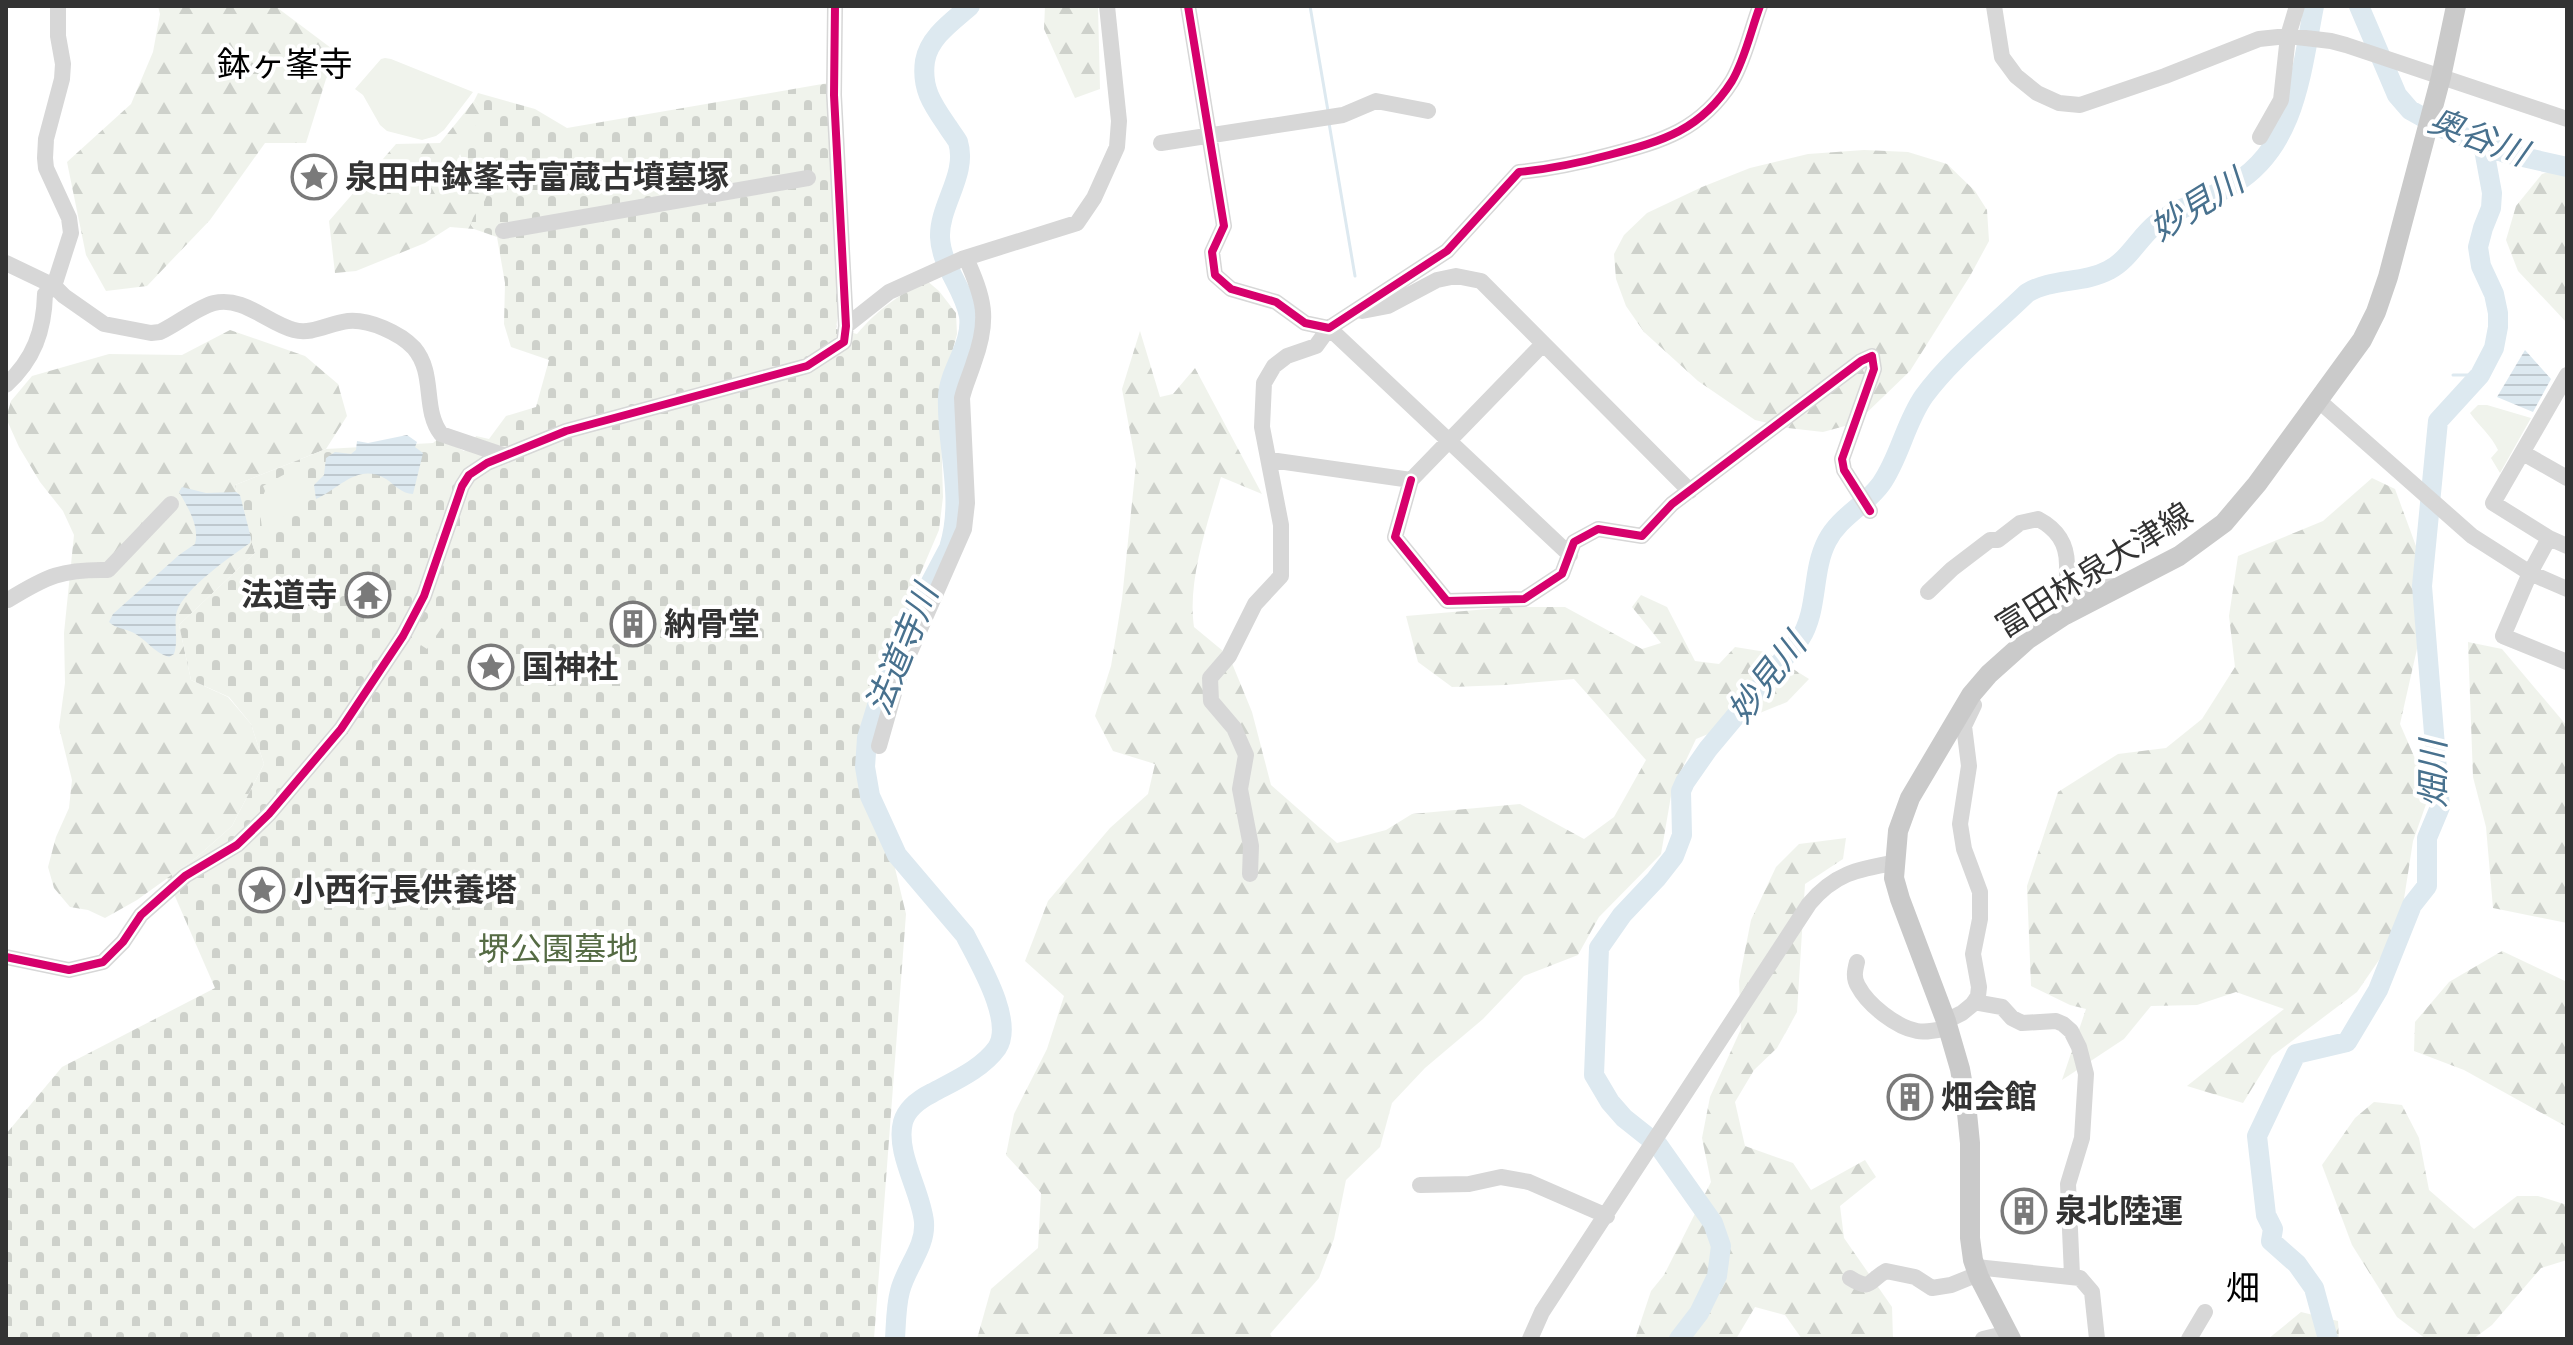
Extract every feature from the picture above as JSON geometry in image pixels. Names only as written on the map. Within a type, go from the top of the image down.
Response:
[{"type":"main road","name":"富田林泉大津線","points":[[2009,1336],[1977,1271],[1970,1238],[1970,1143],[1966,1103],[1947,1025],[1894,878],[1898,831],[1910,798],[1971,695],[1989,674],[2027,640],[2065,615],[2179,556],[2224,523],[2257,484],[2362,340],[2376,312],[2441,77],[2456,6]]},
{"type":"street","points":[[6,385],[32,355],[45,294],[52,287],[71,233],[69,218],[46,168],[45,158],[46,139],[62,79],[58,6]]},
{"type":"street","points":[[6,957],[69,970],[103,962],[123,942],[141,915],[185,876],[237,845],[269,814],[341,729],[403,636],[424,596],[462,486],[477,468],[566,431],[807,366],[844,342],[846,326],[834,95],[835,6]]},
{"type":"street","points":[[846,326],[889,292],[964,258],[1077,223],[1094,198],[1117,147],[1119,121],[1107,6]]},
{"type":"street","points":[[1188,6],[1224,226],[1212,252],[1215,275],[1231,289],[1276,302],[1305,323],[1329,328],[1570,555]]},
{"type":"street","points":[[1250,874],[1251,846],[1240,789],[1246,755],[1234,728],[1211,701],[1210,678],[1229,656],[1255,604],[1281,576],[1281,525],[1262,427],[1264,383],[1274,366],[1287,356],[1316,346],[1329,328],[1447,251],[1519,172],[1558,168],[1658,143],[1715,106],[1734,77],[1760,6]]},
{"type":"street","points":[[1994,6],[2002,57],[2016,76],[2037,93],[2059,103],[2080,105],[2259,39],[2288,36],[2331,41],[2567,119]]},
{"type":"street","points":[[2260,137],[2281,100],[2288,36],[2297,6]]},
{"type":"street","points":[[1161,143],[1343,115],[1376,101],[1428,111]]},
{"type":"street","points":[[503,231],[808,178]]},
{"type":"street","points":[[879,746],[898,679],[964,529],[967,503],[962,398],[985,318],[981,293],[964,258]]},
{"type":"street","points":[[6,263],[52,287],[104,324],[151,333],[174,326],[212,303],[228,302],[293,330],[305,331],[349,321],[389,331],[413,347],[426,367],[432,415],[441,434],[503,455]]},
{"type":"street","points":[[1353,313],[1388,306],[1437,280],[1456,276],[1481,281],[1690,491]]},
{"type":"street","points":[[6,277],[52,287]]},
{"type":"street","points":[[1543,344],[1411,480],[1395,537],[1447,601],[1524,599],[1562,574],[1574,542],[1598,529],[1642,536],[1672,504],[1861,361],[1872,356],[1874,369],[1842,459],[1844,470],[1870,511]]},
{"type":"street","points":[[2567,375],[2493,503],[2567,546]]},
{"type":"street","points":[[2318,400],[2472,536],[2530,573],[2567,589]]},
{"type":"street","points":[[2550,404],[2567,413]]},
{"type":"street","points":[[2523,453],[2567,478]]},
{"type":"street","points":[[1270,460],[1411,480]]},
{"type":"street","points":[[6,599],[59,573],[108,570],[171,504]]},
{"type":"street","points":[[1928,592],[1990,540],[1998,540],[2020,523],[2038,519],[2058,533],[2064,544],[2070,591],[2121,586]]},
{"type":"street","points":[[2549,538],[2503,636],[2567,662]]},
{"type":"street","points":[[1857,962],[1854,974],[1857,985],[1869,1001],[1892,1019],[1916,1031],[1947,1025],[1978,996],[1973,954],[1980,892],[1960,835],[1969,766],[1964,726],[1974,706],[1971,695]]},
{"type":"street","points":[[1530,1339],[1542,1312],[1819,893],[1841,876],[1858,869],[1894,863]]},
{"type":"street","points":[[1974,1002],[2002,1007],[2022,1023],[2056,1021],[2071,1031],[2079,1047],[2086,1074],[2082,1138],[2068,1184],[2072,1275]]},
{"type":"street","points":[[1420,1185],[1469,1184],[1501,1177],[1529,1182],[1607,1216]]},
{"type":"street","points":[[1850,1278],[1868,1285],[1886,1271],[1915,1277],[1932,1288],[1940,1288],[1977,1271],[2072,1275],[2080,1278],[2092,1292],[2097,1339]]},
{"type":"street","points":[[2189,1339],[2205,1312]]},
{"type":"street","points":[[1983,1339],[2009,1336]]},
{"type":"green space","points":[[158,6],[275,6],[339,54],[326,79],[306,143],[265,143],[210,220],[147,286],[106,291],[86,255],[67,162],[131,104],[153,52],[160,14]]},
{"type":"green space","points":[[1045,6],[1098,6],[1100,89],[1075,98],[1044,29]]},
{"type":"green space","points":[[385,58],[473,92],[436,136],[422,140],[387,131],[380,125],[363,95],[355,89]]},
{"type":"green space","name":"堺公園墓地","points":[[828,83],[838,314],[836,329],[857,334],[889,304],[926,280],[956,313],[957,334],[940,396],[943,497],[939,530],[882,663],[860,735],[869,797],[894,864],[906,914],[874,1339],[6,1339],[6,1134],[62,1067],[215,988],[167,878],[232,826],[264,764],[251,724],[229,697],[191,680],[179,625],[255,553],[235,485],[326,449],[433,443],[439,438],[464,451],[474,443],[476,436],[489,439],[506,416],[536,407],[549,360],[511,347],[504,324],[505,283],[497,237],[471,225],[488,188],[462,160],[459,147],[486,113],[474,101],[478,93],[535,109],[567,128]]},
{"type":"green space","points":[[474,101],[487,113],[459,156],[488,188],[487,201],[471,225],[474,229],[450,227],[425,243],[356,271],[335,273],[329,221],[396,144],[440,143]]},
{"type":"green space","points":[[1864,150],[1908,152],[1947,164],[1975,191],[1987,210],[1989,241],[1910,371],[1856,423],[1823,432],[1755,420],[1698,381],[1644,332],[1626,306],[1616,279],[1614,254],[1624,235],[1647,213],[1702,187],[1750,168],[1808,154]]},
{"type":"green space","points":[[2567,166],[2567,323],[2518,271],[2506,240],[2516,206],[2542,174]]},
{"type":"green space","points":[[230,330],[305,356],[338,384],[347,416],[326,449],[235,485],[255,553],[179,625],[191,680],[228,697],[251,724],[264,764],[232,826],[197,857],[137,900],[105,918],[88,910],[70,907],[54,888],[48,867],[56,837],[69,808],[72,780],[59,727],[65,683],[64,633],[74,535],[63,511],[40,482],[19,447],[6,418],[11,401],[32,376],[109,354],[182,355]]},
{"type":"green space","points":[[1140,331],[1160,397],[1173,394],[1195,368],[1262,494],[1221,477],[1196,571],[1194,627],[1229,656],[1252,712],[1271,785],[1337,843],[1386,830],[1412,814],[1520,804],[1584,839],[1614,817],[1646,760],[1574,679],[1452,687],[1418,662],[1406,616],[1511,607],[1565,607],[1642,649],[1661,643],[1632,607],[1641,595],[1667,607],[1695,661],[1719,664],[1735,647],[1766,652],[1809,679],[1787,702],[1696,739],[1672,790],[1661,854],[1599,917],[1578,955],[1524,976],[1483,1019],[1425,1068],[1392,1103],[1380,1147],[1346,1180],[1334,1239],[1319,1278],[1270,1334],[1273,1339],[977,1339],[991,1289],[1038,1248],[1041,1193],[1006,1155],[1014,1114],[1047,1049],[1064,996],[1025,961],[1048,901],[1110,828],[1148,794],[1155,764],[1113,751],[1095,716],[1111,666],[1122,599],[1136,464],[1122,389]]},
{"type":"green space","points":[[2478,405],[2531,418],[2500,473],[2491,458],[2498,450],[2470,413]]},
{"type":"green space","points":[[285,474],[296,479],[301,485],[301,493],[290,510],[267,530],[262,528],[259,505],[265,491],[263,486]]},
{"type":"green space","points":[[2372,478],[2395,489],[2431,587],[2400,724],[2430,793],[2413,841],[2399,931],[2357,992],[2272,1056],[2243,1103],[2187,1086],[2284,1009],[2236,992],[2197,1005],[2151,1006],[2124,1039],[2062,1080],[2086,1009],[2070,1005],[2031,986],[2027,886],[2058,792],[2118,754],[2166,748],[2202,719],[2235,667],[2229,616],[2238,556],[2323,521]]},
{"type":"green space","points":[[436,611],[447,620],[427,649],[413,640]]},
{"type":"green space","points":[[2468,642],[2502,649],[2567,726],[2567,923],[2493,908],[2486,827],[2473,777]]},
{"type":"green space","points":[[1846,838],[1843,859],[1805,884],[1797,1012],[1777,1048],[1754,1070],[1735,1102],[1745,1146],[1793,1163],[1811,1190],[1865,1160],[1876,1177],[1840,1206],[1844,1238],[1892,1307],[1893,1339],[1802,1339],[1785,1315],[1755,1307],[1736,1339],[1635,1339],[1651,1291],[1664,1275],[1711,1182],[1702,1138],[1710,1097],[1741,1029],[1739,981],[1751,920],[1776,867],[1799,844]]},
{"type":"green space","points":[[2502,951],[2567,982],[2567,1127],[2464,1070],[2414,1051],[2415,1022],[2449,982]]},
{"type":"green space","points":[[2374,1102],[2402,1105],[2419,1138],[2429,1190],[2474,1229],[2517,1196],[2538,1196],[2567,1205],[2567,1260],[2541,1268],[2492,1325],[2473,1339],[2426,1339],[2397,1317],[2352,1245],[2322,1165],[2355,1118]]},
{"type":"green space","points":[[2301,1312],[2338,1321],[2339,1339],[2268,1339]]},
{"type":"shaded area","points":[[2525,350],[2551,379],[2533,412],[2497,397]]},
{"type":"shaded area","points":[[407,435],[417,442],[415,447],[423,453],[413,494],[402,491],[386,479],[366,474],[349,479],[316,499],[314,485],[324,475],[326,458],[335,452],[351,454],[356,450],[357,441],[368,443]]},
{"type":"shaded area","points":[[182,487],[206,493],[236,492],[240,495],[251,538],[250,543],[209,574],[182,602],[176,616],[174,654],[169,657],[134,633],[109,622],[113,614],[195,544],[194,523],[179,492]]},
{"type":"waterway","name":"法道寺川","points":[[895,1339],[900,1291],[924,1231],[922,1210],[902,1146],[903,1122],[908,1112],[927,1095],[984,1062],[997,1048],[1001,1036],[998,1007],[978,960],[965,935],[897,855],[870,796],[865,767],[867,738],[893,654],[949,548],[953,529],[955,491],[948,397],[952,377],[968,337],[969,316],[944,258],[940,237],[960,154],[958,142],[929,96],[924,71],[931,44],[970,6]]},
{"type":"waterway","points":[[1310,6],[1328,111]]},
{"type":"waterway","name":"妙見川","points":[[1679,1339],[1699,1313],[1717,1276],[1721,1246],[1713,1223],[1658,1145],[1624,1118],[1594,1075],[1599,948],[1622,915],[1674,856],[1682,835],[1681,791],[1685,782],[1708,749],[1800,639],[1810,615],[1819,565],[1827,541],[1838,525],[1881,484],[1924,396],[1960,355],[2027,293],[2109,270],[2157,223],[2234,184],[2255,168],[2271,149],[2292,106],[2314,6]]},
{"type":"waterway","name":"奥谷川","points":[[2359,6],[2397,95],[2410,110],[2444,129],[2505,153],[2567,167]]},
{"type":"waterway","points":[[1329,123],[1355,276]]},
{"type":"waterway","name":"畑川","points":[[2328,1339],[2314,1288],[2297,1264],[2271,1241],[2273,1229],[2266,1215],[2257,1136],[2296,1054],[2347,1042],[2378,990],[2412,905],[2427,886],[2427,838],[2440,807],[2422,586],[2438,421],[2480,375],[2494,348],[2498,327],[2494,294],[2481,266],[2478,247],[2491,208],[2492,193],[2483,144]]},
{"type":"waterway","points":[[2453,375],[2480,375]]},
{"type":"cycle path","points":[[6,957],[69,970],[103,962],[123,942],[141,915],[185,876],[237,845],[269,814],[341,729],[403,636],[424,596],[462,486],[469,475],[487,463],[566,431],[807,366],[844,342],[846,326],[834,95],[835,6]]},
{"type":"cycle path","points":[[1188,6],[1224,226],[1212,252],[1215,275],[1231,289],[1276,302],[1305,323],[1329,328],[1447,251],[1519,172],[1629,150],[1663,138],[1694,122],[1720,98],[1732,81],[1760,6]]},
{"type":"cycle path","points":[[1411,480],[1395,537],[1447,601],[1524,599],[1562,574],[1574,542],[1598,529],[1642,536],[1672,504],[1861,361],[1872,356],[1874,369],[1842,459],[1844,470],[1870,511]]},
{"type":"place","name":"泉田中鉢峯寺富蔵古墳墓塚","points":[[314,177]]},
{"type":"place","name":"法道寺","points":[[368,595]]},
{"type":"place","name":"納骨堂","points":[[633,624]]},
{"type":"place","name":"国神社","points":[[491,667]]},
{"type":"place","name":"小西行長供養塔","points":[[262,890]]},
{"type":"place","name":"畑会館","points":[[1910,1097]]},
{"type":"place","name":"泉北陸運","points":[[2024,1211]]},
{"type":"district","name":"鉢ヶ峯寺","points":[[285,64]]},
{"type":"district","name":"畑","points":[[2243,1288]]}]
